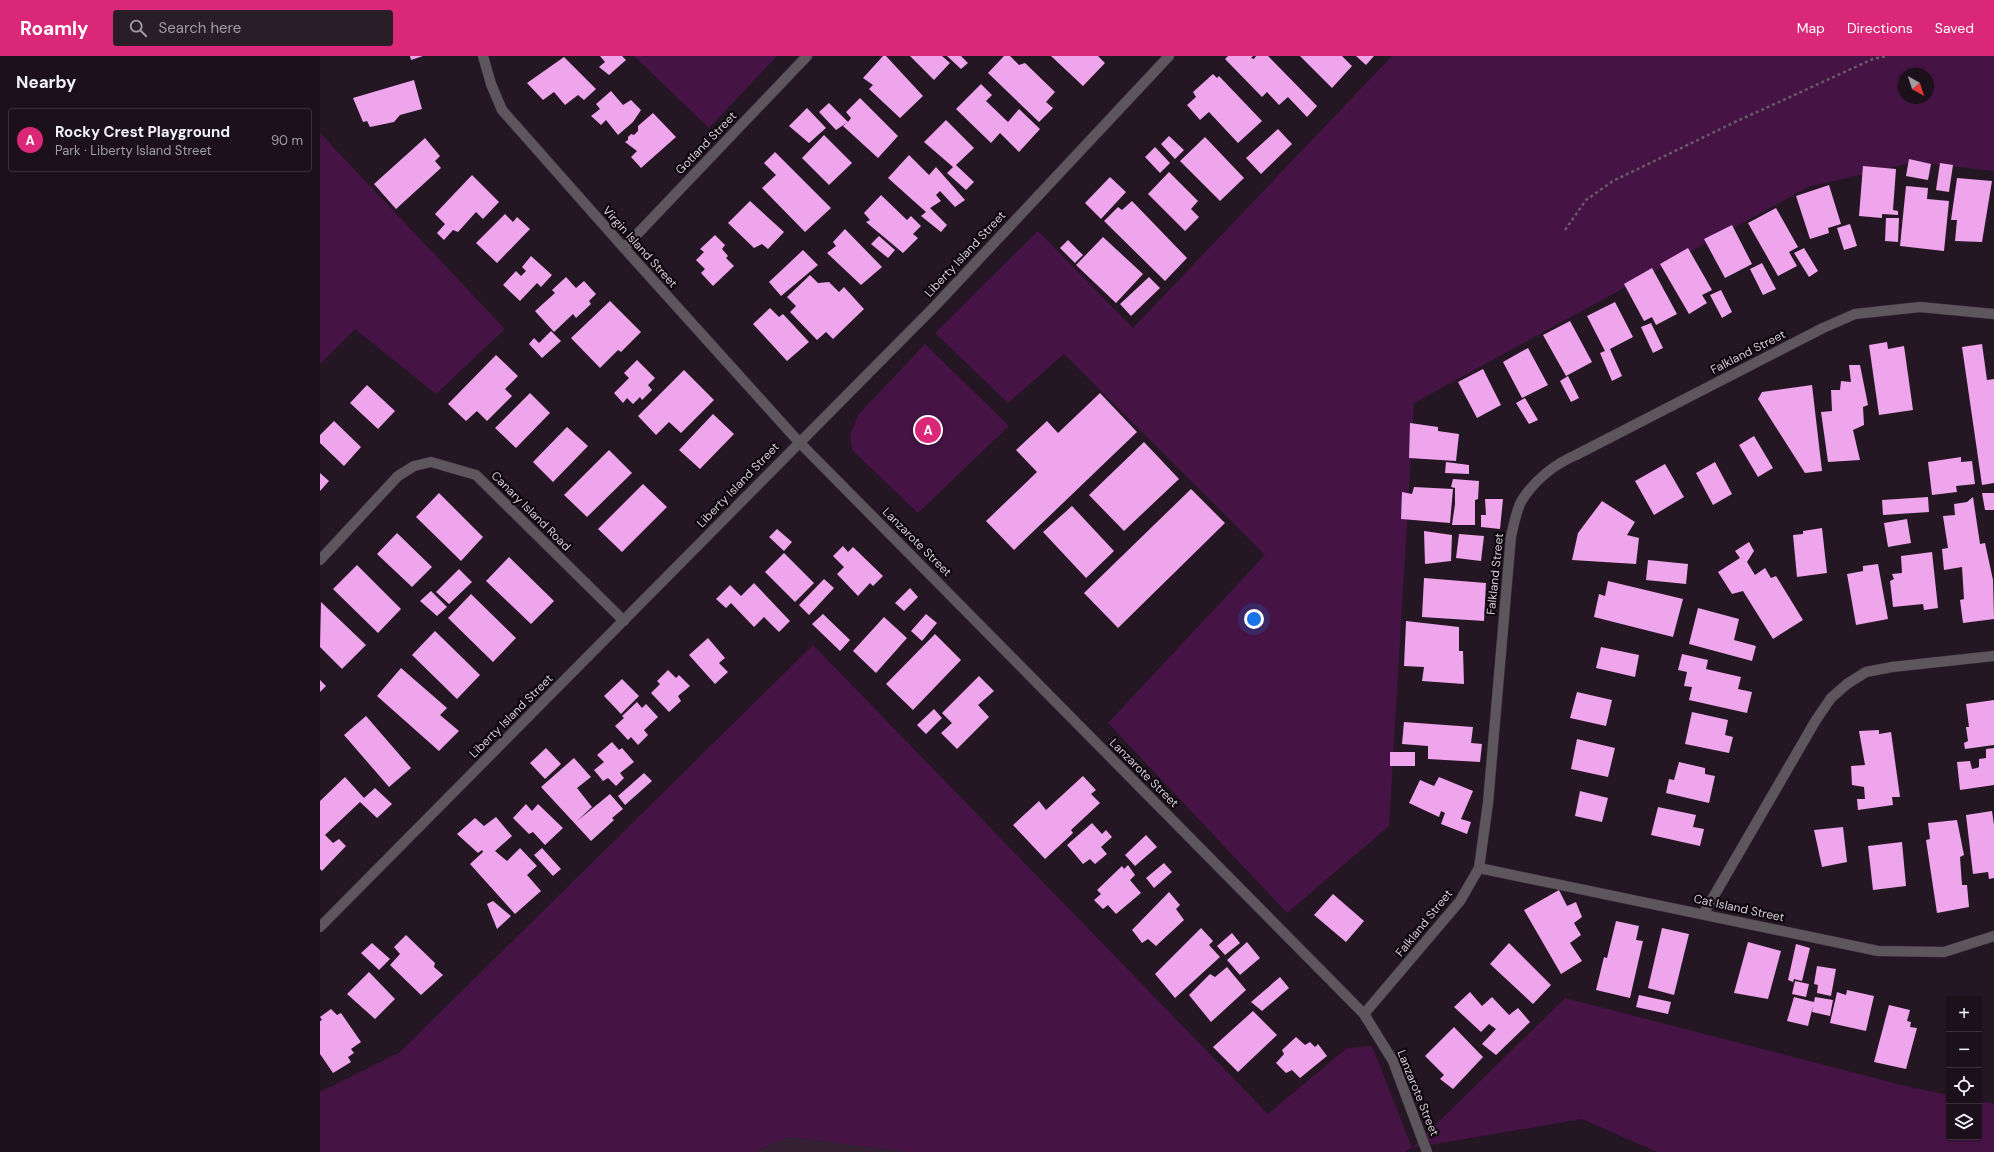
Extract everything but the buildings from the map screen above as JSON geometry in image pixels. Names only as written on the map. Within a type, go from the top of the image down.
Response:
[{"type":"street","name":"Virgin Island Street","points":[[483,56],[491,84],[502,110],[799,442]]},
{"type":"street","name":"Gotland Street","points":[[624,248],[807,56]]},
{"type":"street","name":"Liberty Island Street","points":[[320,927],[936,305],[1169,56]]},
{"type":"street","name":"Falkland Street","points":[[1364,1014],[1460,901],[1479,868],[1488,804],[1511,536],[1522,501],[1539,479],[1560,462],[1823,328],[1855,314],[1920,307],[1994,314]]},
{"type":"street","name":"Lanzarote Street","points":[[799,442],[1364,1014],[1393,1061],[1427,1152]]},
{"type":"street","name":"Canary Island Road","points":[[320,560],[398,476],[414,466],[432,462],[476,475],[624,621]]},
{"type":"street","points":[[1704,914],[1816,720],[1831,698],[1847,684],[1866,672],[1892,667],[1994,656]]},
{"type":"street","name":"Cat Island Street","points":[[1479,868],[1878,951],[1944,952],[1994,936]]},
{"type":"path","points":[[1565,230],[1586,200],[1613,181],[1735,122],[1873,59],[1887,56]]},
{"type":"shaded area","points":[[634,56],[777,56],[709,128]]},
{"type":"shaded area","points":[[1392,56],[1994,56],[1994,171],[1914,162],[1808,187],[1414,403],[1389,826],[1287,913],[1108,723],[1265,555],[1064,354],[1008,403],[935,333],[1038,231],[1133,328]]},
{"type":"shaded area","points":[[320,133],[505,329],[436,394],[355,329],[320,364]]},
{"type":"shaded area","points":[[925,344],[1009,426],[918,513],[852,450],[850,434],[859,414]]},
{"type":"shaded area","points":[[813,645],[1268,1114],[1347,1048],[1372,1046],[1412,1148],[1404,1152],[908,1152],[788,1137],[755,1152],[320,1152],[320,1092],[400,1052]]},
{"type":"shaded area","points":[[1565,998],[1913,1088],[1946,1094],[1946,1140],[1982,1140],[1982,1102],[1994,1104],[1994,1152],[1657,1152],[1582,1119],[1412,1148]]},
{"type":"shaded area","points":[[788,1137],[908,1152],[755,1152]]},
{"type":"place","name":"Rocky Crest Playground","points":[[928,430]]}]
